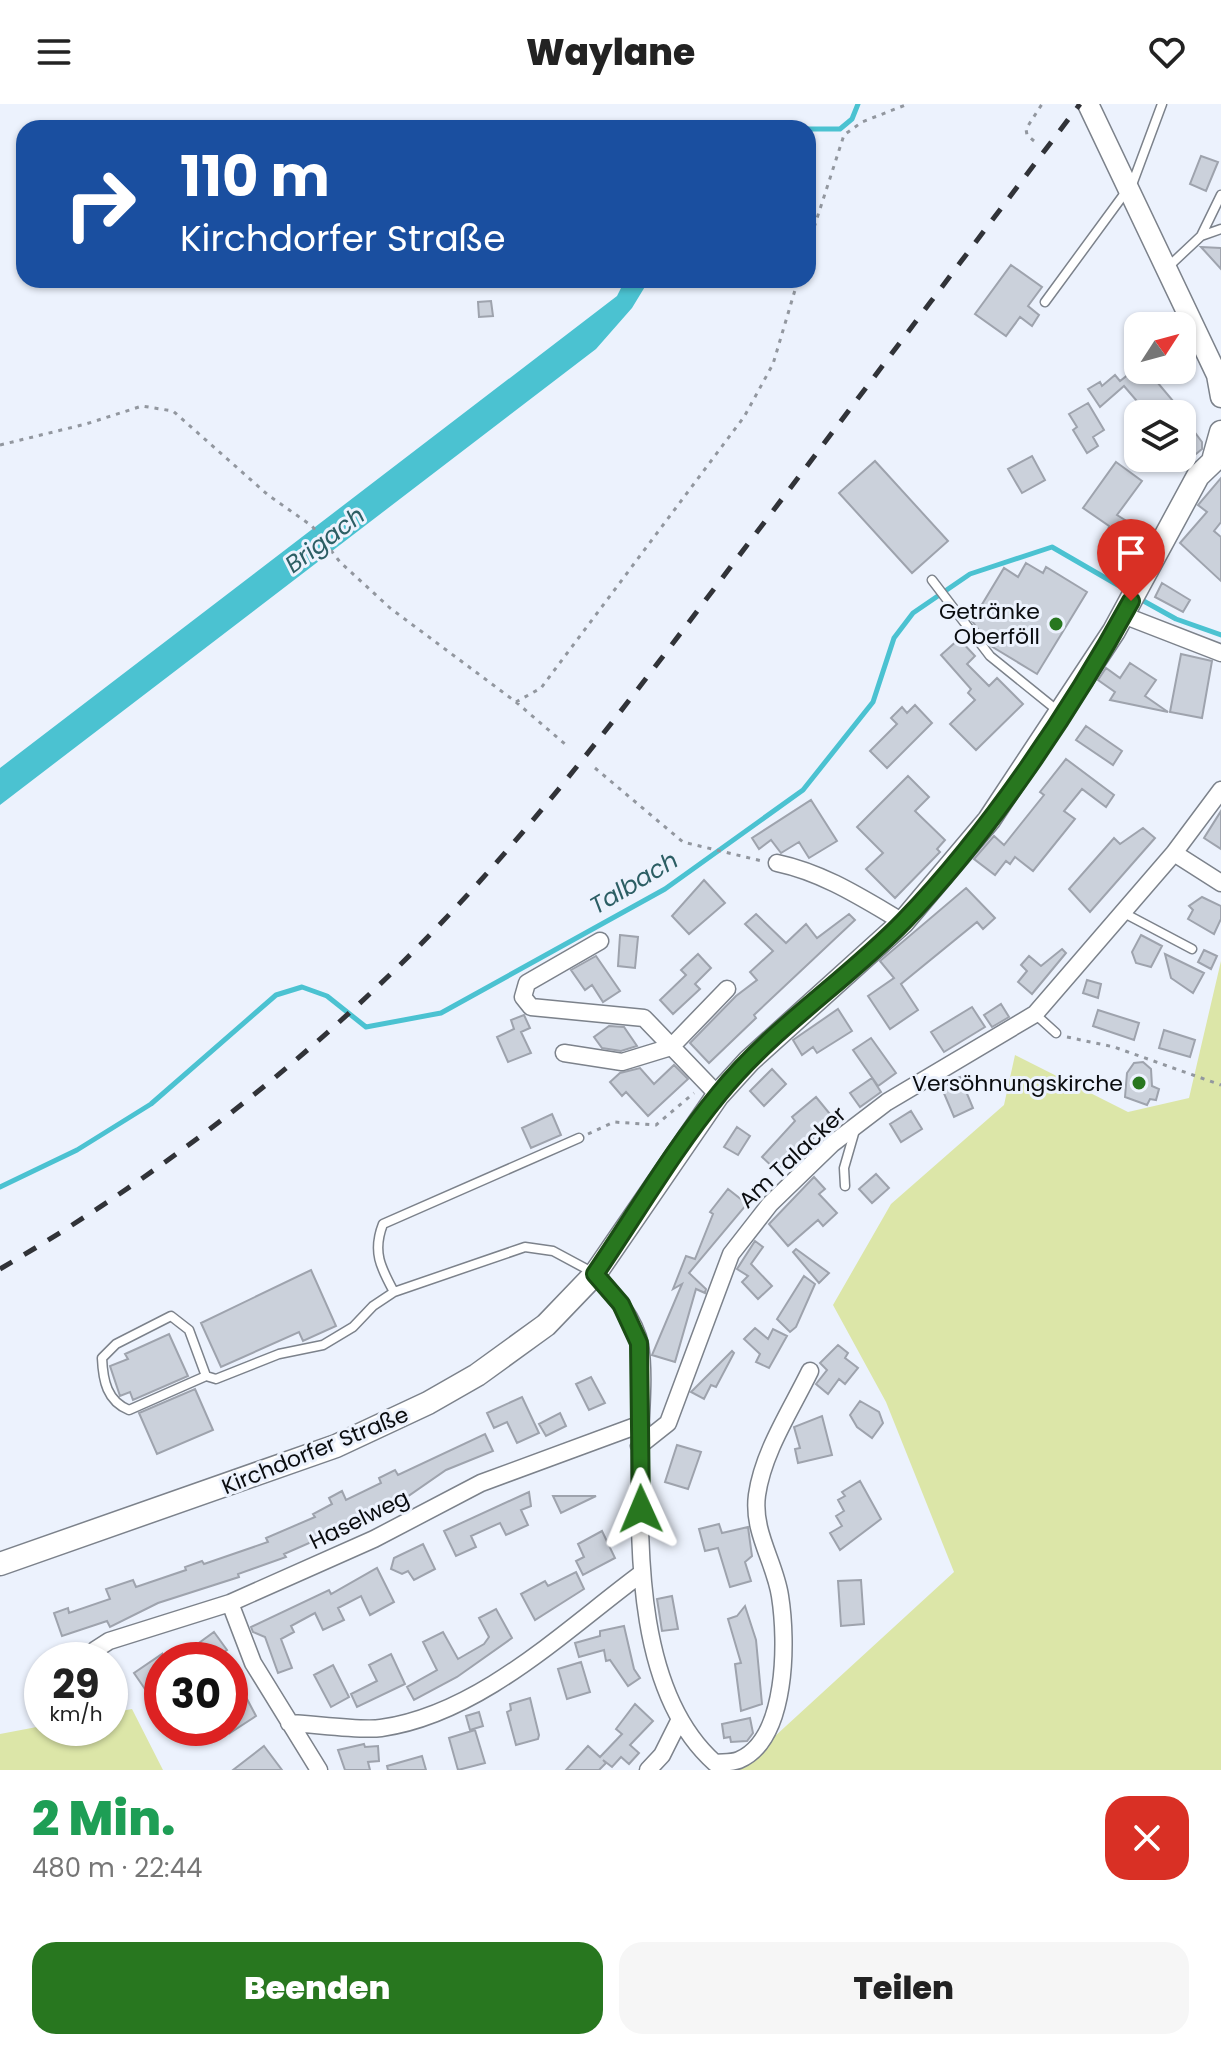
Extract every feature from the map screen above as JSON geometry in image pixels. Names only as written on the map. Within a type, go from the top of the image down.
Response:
[{"type":"main road","name":"Kirchdorfer Straße","points":[[0,1564],[336,1446],[428,1403],[521,1346],[571,1302],[595,1274],[712,1089],[749,1061],[903,922],[989,820],[1061,714],[1131,600],[1182,502],[1218,456],[1221,413]]},
{"type":"street","points":[[1088,104],[1219,377],[1221,397]]},
{"type":"street","points":[[1131,600],[1221,653]]},
{"type":"street","name":"Am Talacker","points":[[639,1446],[668,1423],[731,1254],[745,1232],[832,1144],[855,1125],[920,1080],[1035,1014],[1174,853],[1221,790]]},
{"type":"street","points":[[1174,853],[1221,883]]},
{"type":"street","points":[[777,863],[807,870],[843,886],[903,922]]},
{"type":"street","points":[[600,941],[527,983],[523,997],[531,1007],[644,1018],[712,1089]]},
{"type":"street","points":[[564,1053],[622,1062],[671,1047],[727,989]]},
{"type":"street","points":[[595,1274],[621,1304],[639,1343],[642,1573],[655,1658],[679,1721],[716,1767],[739,1760],[762,1743],[773,1715],[785,1647],[780,1593],[760,1536],[756,1498],[762,1470],[810,1371]]},
{"type":"street","name":"Haselweg","points":[[107,1642],[230,1603],[374,1539],[481,1483],[641,1424]]},
{"type":"street","points":[[289,1723],[379,1728],[444,1707],[484,1690],[545,1650],[642,1573]]},
{"type":"street","points":[[230,1603],[253,1663],[319,1770]]},
{"type":"street","points":[[648,1770],[662,1755],[679,1721]]},
{"type":"lane","points":[[1045,302],[1129,189],[1162,104]]},
{"type":"lane","points":[[1165,269],[1187,254],[1201,236],[1221,195]]},
{"type":"lane","points":[[1201,236],[1221,229]]},
{"type":"lane","points":[[934,582],[990,656],[1061,714]]},
{"type":"lane","points":[[1122,912],[1192,949]]},
{"type":"lane","points":[[1035,1014],[1056,1033]]},
{"type":"lane","points":[[845,1186],[844,1168],[855,1125]]},
{"type":"lane","points":[[394,1292],[377,1261],[376,1240],[383,1224],[579,1138]]},
{"type":"lane","points":[[206,1376],[189,1330],[171,1316],[116,1344],[102,1358],[103,1378],[116,1404],[129,1410],[206,1376],[216,1379],[279,1354],[323,1345],[353,1327],[373,1306],[394,1292],[525,1247],[553,1251],[595,1274]]},
{"type":"path","points":[[816,221],[844,135],[862,122],[908,104]]},
{"type":"path","points":[[1034,141],[1026,129],[1042,104]]},
{"type":"path","points":[[516,702],[541,688],[744,417],[773,364],[796,288]]},
{"type":"path","points":[[0,445],[86,424],[142,406],[173,411],[268,495],[312,526],[340,562],[390,608],[516,702],[565,744]]},
{"type":"path","points":[[595,768],[683,842],[737,857],[777,863]]},
{"type":"path","points":[[1056,1033],[1114,1047],[1221,1085]]},
{"type":"path","points":[[579,1138],[614,1122],[656,1125],[712,1089]]},
{"type":"green space","points":[[1221,961],[1221,1770],[738,1770],[954,1572],[886,1402],[833,1305],[891,1204],[1004,1105],[1015,1055],[1128,1112],[1189,1098]]},
{"type":"green space","points":[[132,1709],[144,1733],[144,1746],[151,1746],[163,1770],[0,1770],[0,1734],[24,1729],[24,1746],[128,1746],[128,1710]]},
{"type":"water","name":"Brigach","points":[[621,288],[644,288],[632,308],[596,349],[0,805],[0,768],[617,296]]},
{"type":"building","points":[[1201,156],[1218,162],[1206,191],[1190,184]]},
{"type":"building","points":[[1201,247],[1221,248],[1221,269]]},
{"type":"building","points":[[1011,265],[1042,287],[1028,306],[1039,315],[1032,326],[1020,317],[1006,336],[975,314]]},
{"type":"building","points":[[491,301],[493,316],[479,317],[478,302]]},
{"type":"building","points":[[1115,375],[1120,381],[1124,378],[1124,384],[1159,384],[1172,400],[1136,400],[1124,386],[1100,407],[1088,389],[1100,382],[1102,386]]},
{"type":"building","points":[[1088,403],[1104,430],[1093,437],[1098,446],[1087,453],[1073,430],[1077,427],[1069,414]]},
{"type":"building","points":[[1196,434],[1202,442],[1202,449],[1196,454]]},
{"type":"building","points":[[1032,456],[1045,480],[1022,493],[1008,469]]},
{"type":"building","points":[[875,461],[948,541],[912,573],[839,493]]},
{"type":"building","points":[[1116,462],[1124,468],[1124,472],[1130,472],[1142,481],[1117,515],[1133,525],[1118,544],[1107,536],[1109,526],[1083,508]]},
{"type":"building","points":[[1221,478],[1221,522],[1214,531],[1221,537],[1221,581],[1180,543],[1207,512],[1198,505]]},
{"type":"building","points":[[1118,544],[1136,556],[1126,570],[1109,558]]},
{"type":"building","points":[[1026,563],[1043,573],[1046,567],[1087,592],[1037,674],[991,646],[972,621],[1004,568],[1018,577]]},
{"type":"building","points":[[1162,583],[1190,600],[1183,612],[1155,597]]},
{"type":"building","points":[[959,639],[975,656],[967,664],[989,686],[997,678],[1023,704],[976,750],[950,724],[975,700],[968,693],[971,689],[941,655]]},
{"type":"building","points":[[1181,654],[1212,661],[1202,718],[1170,712]]},
{"type":"building","points":[[1130,663],[1156,680],[1145,696],[1168,712],[1110,700],[1115,692],[1098,680],[1106,668],[1120,678]]},
{"type":"building","points":[[915,705],[932,723],[887,768],[870,751],[897,724],[891,718],[902,707],[907,713]]},
{"type":"building","points":[[1086,726],[1122,751],[1113,765],[1076,740]]},
{"type":"building","points":[[1066,759],[1114,795],[1106,807],[1082,789],[1064,811],[1075,819],[1033,871],[1015,857],[1010,864],[1006,861],[995,875],[974,859],[994,836],[1004,845],[1044,795],[1040,792]]},
{"type":"building","points":[[908,776],[929,797],[915,811],[945,840],[937,849],[940,852],[895,898],[866,869],[883,853],[857,827]]},
{"type":"building","points":[[811,800],[837,841],[809,858],[799,842],[781,853],[771,840],[759,849],[752,838]]},
{"type":"building","points":[[1221,811],[1221,849],[1204,838]]},
{"type":"building","points":[[1143,828],[1155,838],[1090,912],[1069,889],[1114,838],[1120,844]]},
{"type":"building","points":[[704,880],[725,903],[689,934],[672,916]]},
{"type":"building","points":[[966,888],[995,918],[983,929],[977,922],[901,984],[918,1010],[890,1029],[868,996],[894,978],[880,961]]},
{"type":"building","points":[[1202,897],[1221,906],[1221,919],[1214,934],[1188,919],[1193,910],[1189,906]]},
{"type":"building","points":[[756,914],[786,943],[806,924],[817,938],[849,914],[855,920],[754,1015],[756,1018],[709,1063],[690,1043],[736,996],[757,980],[750,972],[773,951],[745,924]]},
{"type":"building","points":[[620,935],[638,937],[635,968],[618,966]]},
{"type":"building","points":[[1141,935],[1162,946],[1151,967],[1136,963],[1132,952]]},
{"type":"building","points":[[1062,949],[1066,953],[1032,994],[1018,982],[1027,971],[1021,965],[1029,956],[1041,966]]},
{"type":"building","points":[[1204,950],[1217,956],[1211,969],[1198,962]]},
{"type":"building","points":[[698,954],[711,968],[695,984],[700,989],[673,1014],[660,1000],[686,975],[681,970]]},
{"type":"building","points":[[1165,954],[1204,973],[1193,993],[1171,978]]},
{"type":"building","points":[[596,956],[620,991],[603,1002],[592,985],[585,990],[571,970]]},
{"type":"building","points":[[1087,980],[1101,984],[1098,998],[1083,993]]},
{"type":"building","points":[[1001,1004],[1009,1017],[992,1027],[984,1015]]},
{"type":"building","points":[[972,1007],[985,1027],[944,1052],[931,1032]]},
{"type":"building","points":[[838,1009],[852,1031],[817,1053],[813,1047],[802,1055],[793,1040]]},
{"type":"building","points":[[1098,1010],[1139,1023],[1134,1040],[1093,1026]]},
{"type":"building","points":[[524,1015],[530,1028],[521,1032],[531,1053],[508,1062],[497,1037],[514,1029],[511,1020]]},
{"type":"building","points":[[609,1026],[624,1027],[637,1046],[621,1051],[602,1048],[594,1037]]},
{"type":"building","points":[[1164,1030],[1195,1040],[1190,1057],[1159,1048]]},
{"type":"building","points":[[871,1038],[896,1073],[878,1086],[853,1050]]},
{"type":"building","name":"Versöhnungskirche","points":[[1143,1062],[1151,1069],[1152,1086],[1159,1089],[1156,1100],[1150,1099],[1147,1105],[1125,1097],[1127,1073],[1134,1063]]},
{"type":"building","points":[[674,1065],[688,1079],[648,1116],[626,1092],[622,1096],[610,1082],[620,1073],[640,1068],[654,1084]]},
{"type":"building","points":[[772,1069],[786,1084],[764,1106],[750,1091]]},
{"type":"building","points":[[960,1077],[973,1108],[954,1117],[943,1091],[949,1089],[946,1082]]},
{"type":"building","points":[[872,1078],[881,1092],[860,1107],[850,1093]]},
{"type":"building","points":[[816,1097],[834,1119],[811,1140],[808,1137],[777,1171],[762,1157],[795,1121],[792,1117]]},
{"type":"building","points":[[911,1111],[922,1129],[901,1142],[890,1124]]},
{"type":"building","points":[[552,1114],[561,1135],[531,1148],[522,1128]]},
{"type":"building","points":[[737,1127],[750,1136],[738,1155],[724,1147]]},
{"type":"building","points":[[876,1174],[889,1188],[872,1203],[859,1189]]},
{"type":"building","points":[[814,1177],[825,1189],[819,1194],[837,1213],[823,1226],[818,1220],[788,1246],[769,1224]]},
{"type":"building","points":[[728,1189],[747,1204],[689,1273],[706,1289],[705,1293],[696,1289],[675,1362],[652,1355],[682,1284],[673,1289],[686,1256],[695,1259],[713,1214],[710,1212]]},
{"type":"building","points":[[755,1241],[763,1247],[751,1264],[772,1286],[758,1299],[742,1282],[748,1276],[737,1269]]},
{"type":"building","points":[[796,1249],[829,1273],[819,1283],[793,1252]]},
{"type":"building","points":[[311,1270],[336,1326],[303,1341],[299,1332],[221,1367],[201,1323]]},
{"type":"building","points":[[804,1276],[815,1284],[796,1327],[790,1332],[777,1319]]},
{"type":"building","points":[[755,1328],[768,1339],[773,1329],[787,1336],[769,1368],[756,1362],[760,1354],[744,1339]]},
{"type":"building","points":[[169,1334],[188,1376],[133,1400],[130,1392],[120,1396],[110,1366],[128,1359],[125,1354]]},
{"type":"building","points":[[838,1345],[848,1353],[845,1358],[858,1368],[845,1384],[839,1379],[828,1394],[816,1384],[827,1370],[820,1363]]},
{"type":"building","points":[[732,1351],[734,1353],[716,1387],[711,1385],[704,1399],[691,1392]]},
{"type":"building","points":[[591,1377],[605,1403],[589,1410],[576,1384]]},
{"type":"building","points":[[195,1389],[213,1430],[157,1454],[139,1413]]},
{"type":"building","points":[[522,1397],[539,1433],[517,1443],[507,1422],[494,1428],[487,1413]]},
{"type":"building","points":[[860,1401],[879,1412],[883,1423],[872,1438],[857,1427],[850,1415]]},
{"type":"building","points":[[560,1413],[566,1426],[546,1436],[539,1424]]},
{"type":"building","points":[[822,1416],[832,1455],[798,1463],[795,1449],[800,1448],[794,1427]]},
{"type":"building","points":[[485,1434],[493,1451],[446,1470],[404,1499],[391,1503],[389,1500],[355,1517],[337,1528],[340,1534],[327,1540],[325,1536],[284,1554],[286,1557],[238,1574],[239,1577],[158,1603],[110,1627],[107,1621],[62,1636],[54,1613],[68,1608],[69,1613],[110,1599],[106,1589],[133,1580],[136,1587],[186,1570],[185,1567],[202,1561],[204,1564],[268,1542],[266,1538],[315,1517],[313,1514],[332,1504],[329,1498],[342,1491],[346,1500],[381,1483],[379,1478],[395,1470],[398,1475]]},
{"type":"building","points":[[677,1445],[701,1452],[688,1489],[665,1482]]},
{"type":"building","points":[[860,1481],[881,1519],[840,1550],[830,1533],[842,1526],[836,1516],[844,1511],[838,1500],[845,1496],[842,1492]]},
{"type":"building","points":[[529,1492],[531,1506],[521,1510],[528,1525],[506,1535],[500,1523],[471,1536],[476,1547],[456,1556],[444,1531]]},
{"type":"building","points":[[553,1496],[596,1496],[561,1513]]},
{"type":"building","points":[[719,1524],[722,1533],[748,1527],[752,1556],[745,1562],[751,1581],[730,1587],[718,1548],[705,1551],[699,1529]]},
{"type":"building","points":[[602,1531],[615,1558],[583,1575],[576,1561],[584,1557],[578,1544]]},
{"type":"building","points":[[423,1544],[435,1569],[414,1580],[408,1571],[402,1574],[391,1569],[394,1558]]},
{"type":"building","points":[[377,1568],[394,1602],[370,1615],[361,1596],[338,1608],[344,1620],[323,1630],[315,1613],[291,1626],[294,1632],[281,1639],[292,1668],[278,1673],[265,1637],[253,1632],[251,1627],[329,1590],[331,1594]]},
{"type":"building","points":[[576,1572],[584,1589],[535,1620],[521,1594],[545,1581],[548,1586]]},
{"type":"building","points":[[861,1580],[864,1624],[841,1626],[838,1581]]},
{"type":"building","points":[[672,1596],[678,1629],[662,1631],[657,1599]]},
{"type":"building","points":[[745,1606],[756,1640],[762,1704],[741,1711],[735,1664],[741,1663],[728,1619],[737,1616]]},
{"type":"building","points":[[496,1609],[512,1638],[457,1677],[414,1700],[407,1687],[437,1670],[423,1642],[443,1632],[458,1659],[484,1644],[489,1637],[479,1618]]},
{"type":"building","points":[[624,1626],[634,1669],[640,1678],[628,1686],[610,1660],[606,1661],[604,1650],[579,1657],[575,1643],[600,1636],[600,1631]]},
{"type":"building","points":[[214,1632],[221,1642],[200,1642]]},
{"type":"building","points":[[391,1654],[405,1684],[357,1707],[351,1694],[377,1681],[369,1665]]},
{"type":"building","points":[[581,1662],[590,1692],[567,1699],[558,1669]]},
{"type":"building","points":[[333,1665],[349,1697],[331,1707],[314,1675]]},
{"type":"building","points":[[144,1666],[144,1688],[134,1673]]},
{"type":"building","points":[[530,1698],[538,1739],[516,1745],[507,1712],[511,1710],[510,1704]]},
{"type":"building","points":[[248,1701],[256,1716],[248,1721]]},
{"type":"building","points":[[635,1704],[653,1721],[630,1745],[639,1753],[629,1764],[621,1757],[612,1767],[603,1760],[606,1763],[599,1770],[566,1770],[588,1746],[600,1757],[622,1734],[616,1729]]},
{"type":"building","points":[[479,1712],[483,1726],[470,1730],[466,1716]]},
{"type":"building","points":[[750,1718],[753,1733],[747,1741],[731,1742],[730,1737],[724,1738],[722,1724]]},
{"type":"building","points":[[475,1730],[485,1763],[458,1770],[449,1738]]},
{"type":"building","points":[[364,1744],[365,1747],[378,1746],[379,1761],[368,1762],[370,1770],[345,1770],[338,1750]]},
{"type":"building","points":[[264,1746],[282,1770],[233,1770]]},
{"type":"building","points":[[422,1756],[426,1770],[388,1770],[387,1766]]},
{"type":"waterway","points":[[816,129],[840,129],[852,119],[858,104]]},
{"type":"waterway","name":"Talbach","points":[[0,1187],[77,1150],[151,1104],[276,995],[302,987],[327,996],[366,1027],[441,1013],[665,889],[803,790],[873,702],[894,638],[913,613],[970,574],[1052,547],[1128,591]]},
{"type":"waterway","name":"Talbach","points":[[1140,599],[1176,619],[1221,635]]},
{"type":"railway","points":[[0,1269],[111,1200],[217,1124],[367,997],[461,902],[551,799],[636,692],[1080,104]]},
{"type":"place","name":"Getränke Oberföll","points":[[1056,624]]},
{"type":"place","name":"Versöhnungskirche","points":[[1139,1083]]},
{"type":"route","points":[[641,1509],[639,1343],[621,1304],[595,1274],[718,1095],[749,1061],[903,922],[945,876],[989,820],[1080,686],[1131,601]]}]
